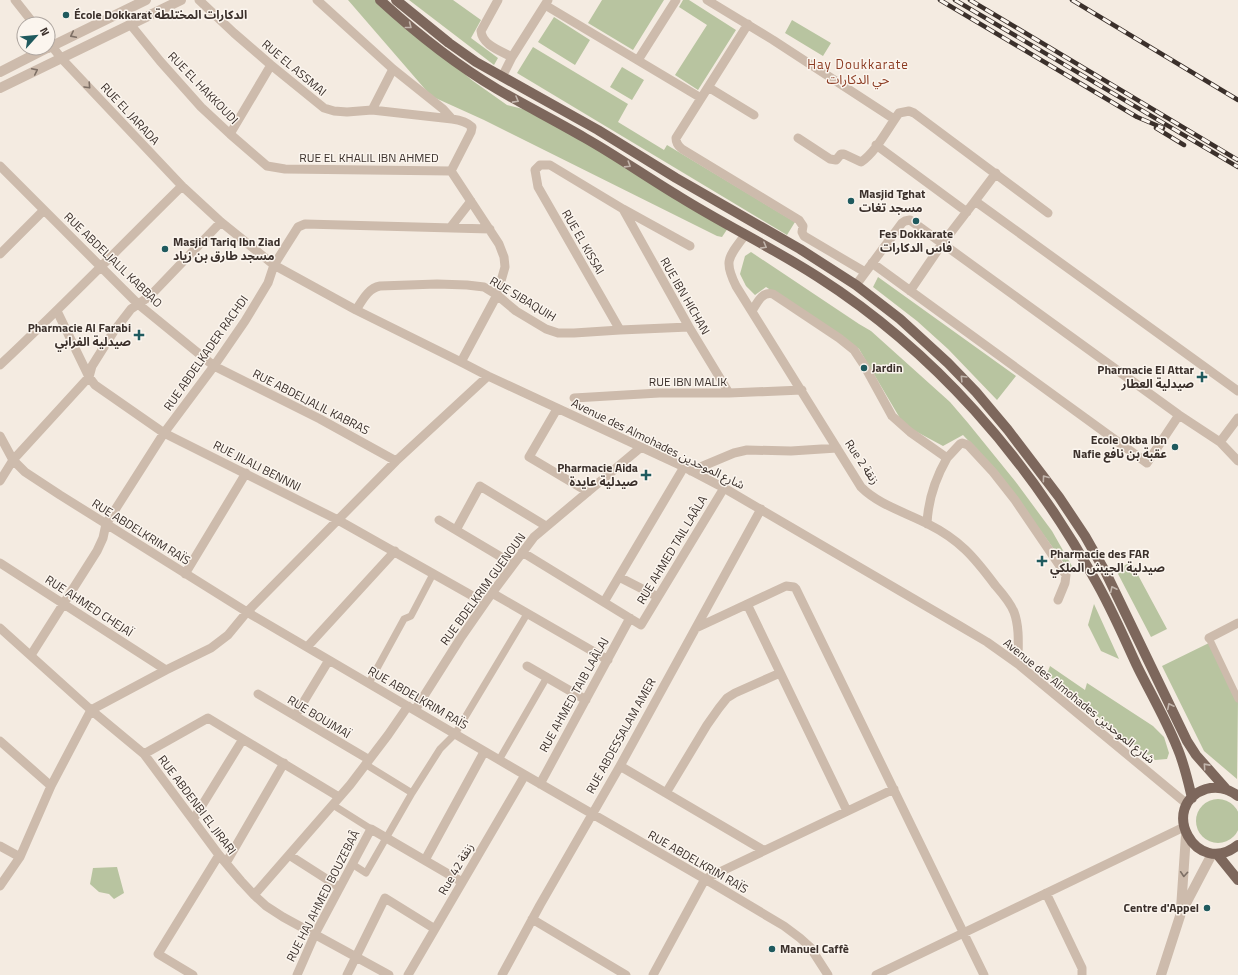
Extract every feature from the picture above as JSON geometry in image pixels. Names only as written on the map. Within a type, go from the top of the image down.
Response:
[{"type":"main road","points":[[380,0],[403,21],[444,53],[496,88],[588,140],[680,198],[820,278],[892,331],[939,372],[963,397],[1011,454],[1048,503],[1096,580],[1178,747],[1190,801]]},
{"type":"main road","points":[[396,0],[449,43],[476,62],[502,78],[598,130],[856,285],[900,319],[948,362],[976,392],[1012,435],[1059,497],[1085,536],[1106,573],[1187,741],[1196,755],[1235,793]]},
{"type":"main road","points":[[1235,793],[1214,787],[1202,791],[1190,801],[1183,818],[1185,831],[1190,841],[1201,850],[1214,854],[1226,852],[1238,845]]},
{"type":"main road","points":[[1214,854],[1238,880]]},
{"type":"street","points":[[15,0],[28,16]]},
{"type":"street","points":[[56,43],[146,0]]},
{"type":"street","points":[[0,88],[181,0]]},
{"type":"street","name":"RUE EL ASSMAI","points":[[199,0],[271,65],[324,108],[334,111],[347,112],[372,110],[452,119],[469,124],[472,128],[471,132],[451,171]]},
{"type":"street","points":[[317,0],[393,69],[443,109],[452,119]]},
{"type":"street","points":[[498,0],[481,31],[481,36],[486,43],[512,57]]},
{"type":"street","points":[[638,60],[676,0]]},
{"type":"street","points":[[707,0],[748,24],[894,120]]},
{"type":"street","points":[[502,78],[512,57],[547,2],[701,98]]},
{"type":"street","name":"RUE EL HAKKOUDI","points":[[130,24],[160,61],[201,106],[264,164]]},
{"type":"street","points":[[748,24],[676,138],[679,146],[799,220],[803,226],[802,232],[804,236],[865,272]]},
{"type":"street","name":"RUE EL JARADA","points":[[56,53],[182,186]]},
{"type":"street","points":[[0,72],[30,56]]},
{"type":"street","points":[[230,134],[271,65]]},
{"type":"street","points":[[372,110],[393,69]]},
{"type":"street","points":[[708,87],[754,115]]},
{"type":"street","points":[[798,138],[830,159],[836,160],[841,154],[844,154],[861,162],[876,145],[899,113],[909,111],[914,113],[996,173],[1048,213]]},
{"type":"street","points":[[876,145],[966,212]]},
{"type":"street","name":"RUE EL KHALIL IBN AHMED","points":[[264,164],[267,166],[285,169],[451,171],[499,244],[504,257],[505,267],[497,295],[461,362]]},
{"type":"street","name":"RUE EL KISSAI","points":[[620,330],[538,188],[535,170],[540,166],[550,165],[622,209]]},
{"type":"street","name":"RUE ABDELJALIL KABBAO","points":[[0,166],[138,304],[214,366]]},
{"type":"street","points":[[910,291],[942,244],[996,173]]},
{"type":"street","points":[[0,365],[57,311],[182,186]]},
{"type":"street","name":"Avenue des Almohades شارع الموحدين","points":[[182,186],[221,222],[274,265],[356,310],[488,376],[688,469],[724,488],[987,642],[1018,664],[1190,801]]},
{"type":"street","points":[[450,228],[471,201]]},
{"type":"street","points":[[974,201],[1238,391]]},
{"type":"street","points":[[622,209],[690,246]]},
{"type":"street","name":"RUE IBN HICHAN","points":[[622,209],[689,328],[729,393]]},
{"type":"street","points":[[0,254],[44,210]]},
{"type":"street","points":[[856,285],[902,223],[910,220],[1180,415],[1220,442],[1238,461]]},
{"type":"street","points":[[0,481],[13,460],[89,377],[92,366],[114,331],[131,309],[150,296],[221,222]]},
{"type":"street","name":"RUE ABDELKADER RACHDI","points":[[31,655],[97,551],[103,538],[106,524],[164,433],[214,366],[245,321],[268,283],[274,265],[298,226],[490,230]]},
{"type":"street","name":"Rue 2 زنقة","points":[[745,235],[730,255],[728,264],[730,273],[736,286],[861,487],[883,503],[953,538],[975,559],[1006,599],[1014,612],[1018,626],[1018,664]]},
{"type":"street","points":[[872,263],[1147,463],[1180,415]]},
{"type":"street","name":"RUE SIBAQUIH","points":[[356,310],[370,290],[375,287],[437,284],[467,285],[484,287],[497,295],[516,311],[546,329],[558,333],[689,328]]},
{"type":"street","points":[[752,311],[763,295],[770,293],[839,338],[854,350],[861,360],[892,416],[910,432],[947,458]]},
{"type":"street","name":"RUE JILALI BENNNI","points":[[57,311],[89,377],[95,385],[106,394],[164,433],[338,520],[485,603]]},
{"type":"street","name":"RUE ABDELJALIL KABRAS","points":[[214,366],[320,419],[396,461]]},
{"type":"street","points":[[0,886],[20,857],[51,786],[91,710],[221,641],[228,635],[247,612],[396,461],[488,376]]},
{"type":"street","name":"RUE IBN MALIK","points":[[574,398],[659,393],[729,393],[802,390]]},
{"type":"street","points":[[557,409],[529,457],[588,492]]},
{"type":"street","points":[[1220,442],[1238,418]]},
{"type":"street","name":"RUE ABDELKRIM RAÏS","points":[[0,436],[13,460],[26,472],[247,612],[484,752],[705,879],[800,938],[810,947],[828,975]]},
{"type":"street","points":[[927,524],[928,509],[934,484],[947,458],[960,444],[962,443],[968,445],[993,472],[1015,500],[1066,574],[1065,583],[1058,600]]},
{"type":"street","name":"RUE BDELKRIM GUENOUN","points":[[254,895],[350,785],[366,762],[411,708],[492,593],[534,537],[640,448]]},
{"type":"street","points":[[604,602],[619,576],[688,469],[747,450],[791,451],[837,448]]},
{"type":"street","points":[[185,574],[246,473]]},
{"type":"street","points":[[456,530],[480,486],[546,526]]},
{"type":"street","name":"RUE AHMED TAIL LAÂLA","points":[[630,618],[641,625],[724,488]]},
{"type":"street","name":"RUE ABDESSALAM AMER","points":[[502,975],[591,814],[620,766],[760,509]]},
{"type":"street","points":[[439,520],[513,564]]},
{"type":"street","points":[[307,647],[394,551]]},
{"type":"street","points":[[522,552],[630,618]]},
{"type":"street","name":"RUE AHMED CHEJAÏ","points":[[0,563],[166,670]]},
{"type":"street","points":[[369,683],[404,619],[411,616],[433,574]]},
{"type":"street","points":[[619,576],[658,597]]},
{"type":"street","points":[[696,628],[786,586],[794,586],[984,975]]},
{"type":"street","points":[[492,593],[608,660]]},
{"type":"street","points":[[747,604],[846,811]]},
{"type":"street","points":[[352,864],[366,873],[412,793],[440,749],[455,734],[527,614]]},
{"type":"street","name":"RUE AHMED TAIB LAÂLAJ","points":[[540,784],[630,618]]},
{"type":"street","points":[[1238,623],[1209,638],[1238,699]]},
{"type":"street","name":"RUE ABDENBI EL JIRARI","points":[[0,628],[91,710],[144,754],[222,859],[254,895],[266,906],[389,975]]},
{"type":"street","points":[[295,716],[329,660]]},
{"type":"street","points":[[527,666],[586,700]]},
{"type":"street","points":[[666,793],[707,725],[727,698],[780,672]]},
{"type":"street","points":[[499,760],[547,677]]},
{"type":"street","name":"RUE BOUJMAÏ","points":[[258,694],[295,716],[412,793]]},
{"type":"street","points":[[144,754],[208,718],[339,797]]},
{"type":"street","points":[[193,820],[243,739]]},
{"type":"street","points":[[0,741],[51,786]]},
{"type":"street","points":[[424,860],[484,752]]},
{"type":"street","points":[[193,975],[158,954],[284,763]]},
{"type":"street","points":[[620,766],[763,850]]},
{"type":"street","name":"Rue 42 زنقة","points":[[408,975],[525,775]]},
{"type":"street","points":[[653,975],[705,879],[763,850],[894,789]]},
{"type":"street","points":[[333,805],[462,882]]},
{"type":"street","name":"RUE HAJ AHMED BOUZEBAÂ","points":[[297,975],[315,934],[371,829]]},
{"type":"street","points":[[876,975],[1046,893],[1185,831],[1181,912]]},
{"type":"street","points":[[0,846],[20,857]]},
{"type":"street","points":[[1161,975],[1181,912],[1214,854]]},
{"type":"street","points":[[289,855],[339,887]]},
{"type":"street","points":[[1046,893],[1082,968],[1082,975]]},
{"type":"street","points":[[347,975],[385,898],[435,929]]},
{"type":"street","points":[[532,919],[626,975]]},
{"type":"green space","points":[[348,0],[376,0],[473,81],[507,105],[539,113],[728,228],[722,237],[717,236],[484,120],[431,96]]},
{"type":"green space","points":[[409,0],[453,0],[481,20],[471,38],[498,58],[494,65]]},
{"type":"green space","points":[[602,0],[664,0],[633,50],[588,23]]},
{"type":"green space","points":[[683,0],[689,0],[736,30],[698,90],[675,75],[707,25],[679,7]]},
{"type":"green space","points":[[554,17],[590,40],[575,65],[538,42]]},
{"type":"green space","points":[[792,20],[831,43],[823,56],[785,33]]},
{"type":"green space","points":[[533,47],[628,104],[618,122],[664,150],[667,145],[795,222],[787,235],[517,73]]},
{"type":"green space","points":[[622,67],[644,80],[632,100],[610,87]]},
{"type":"green space","points":[[751,252],[871,331],[950,402],[1015,481],[1052,531],[1073,568],[1069,570],[998,472],[963,435],[943,446],[904,425],[859,349],[766,287],[755,295],[746,286],[740,274],[745,256]]},
{"type":"green space","points":[[878,277],[1016,376],[997,400],[948,349],[917,321],[873,287]]},
{"type":"green space","points":[[1131,562],[1167,629],[1151,637],[1116,570]]},
{"type":"green space","points":[[1094,604],[1119,659],[1101,651],[1088,625]]},
{"type":"green space","points":[[1211,642],[1238,699],[1237,779],[1204,751],[1162,666]]},
{"type":"green space","points":[[1050,666],[1085,690],[1087,683],[1153,726],[1164,737],[1169,753],[1167,759],[1155,760],[1116,732],[1047,674]]},
{"type":"green space","points":[[1214,799],[1222,799],[1227,800],[1234,805],[1239,812],[1239,830],[1234,837],[1227,842],[1214,843],[1206,840],[1199,833],[1196,825],[1196,817],[1199,809],[1206,802]]},
{"type":"green space","points":[[117,867],[124,893],[114,899],[109,894],[99,892],[90,884],[93,868]]},
{"type":"railway","points":[[940,0],[1137,117],[1163,128]]},
{"type":"railway","points":[[955,0],[1238,167]]},
{"type":"railway","points":[[970,0],[1238,160]]},
{"type":"railway","points":[[1072,0],[1238,100]]},
{"type":"railway","points":[[1156,128],[1184,145]]},
{"type":"place","name":"École Dokkarat الدكارات المختلطة","points":[[66,15]]},
{"type":"place","name":"Masjid Tghat مسجد تغات","points":[[851,201]]},
{"type":"place","name":"Fes Dokkarate فاس الدكارات","points":[[916,221]]},
{"type":"place","name":"Masjid Tariq Ibn Ziad مسجد طارق بن زياد","points":[[165,249]]},
{"type":"place","name":"Pharmacie Al Farabi صيدلية الفرابي","points":[[139,335]]},
{"type":"place","name":"Jardin","points":[[864,368]]},
{"type":"place","name":"Pharmacie El Attar صيدلية العطار","points":[[1202,377]]},
{"type":"place","name":"Ecole Okba Ibn Nafie عقبة بن نافع","points":[[1175,447]]},
{"type":"place","name":"Pharmacie Aida صيدلية عايدة","points":[[646,475]]},
{"type":"place","name":"Pharmacie des FAR صيدلية الجيش الملكي","points":[[1042,561]]},
{"type":"place","name":"Centre d'Appel","points":[[1207,908]]},
{"type":"place","name":"Manuel Caffè","points":[[772,949]]},
{"type":"district","name":"Hay Doukkarate حي الدكارات","points":[[858,72]]}]
